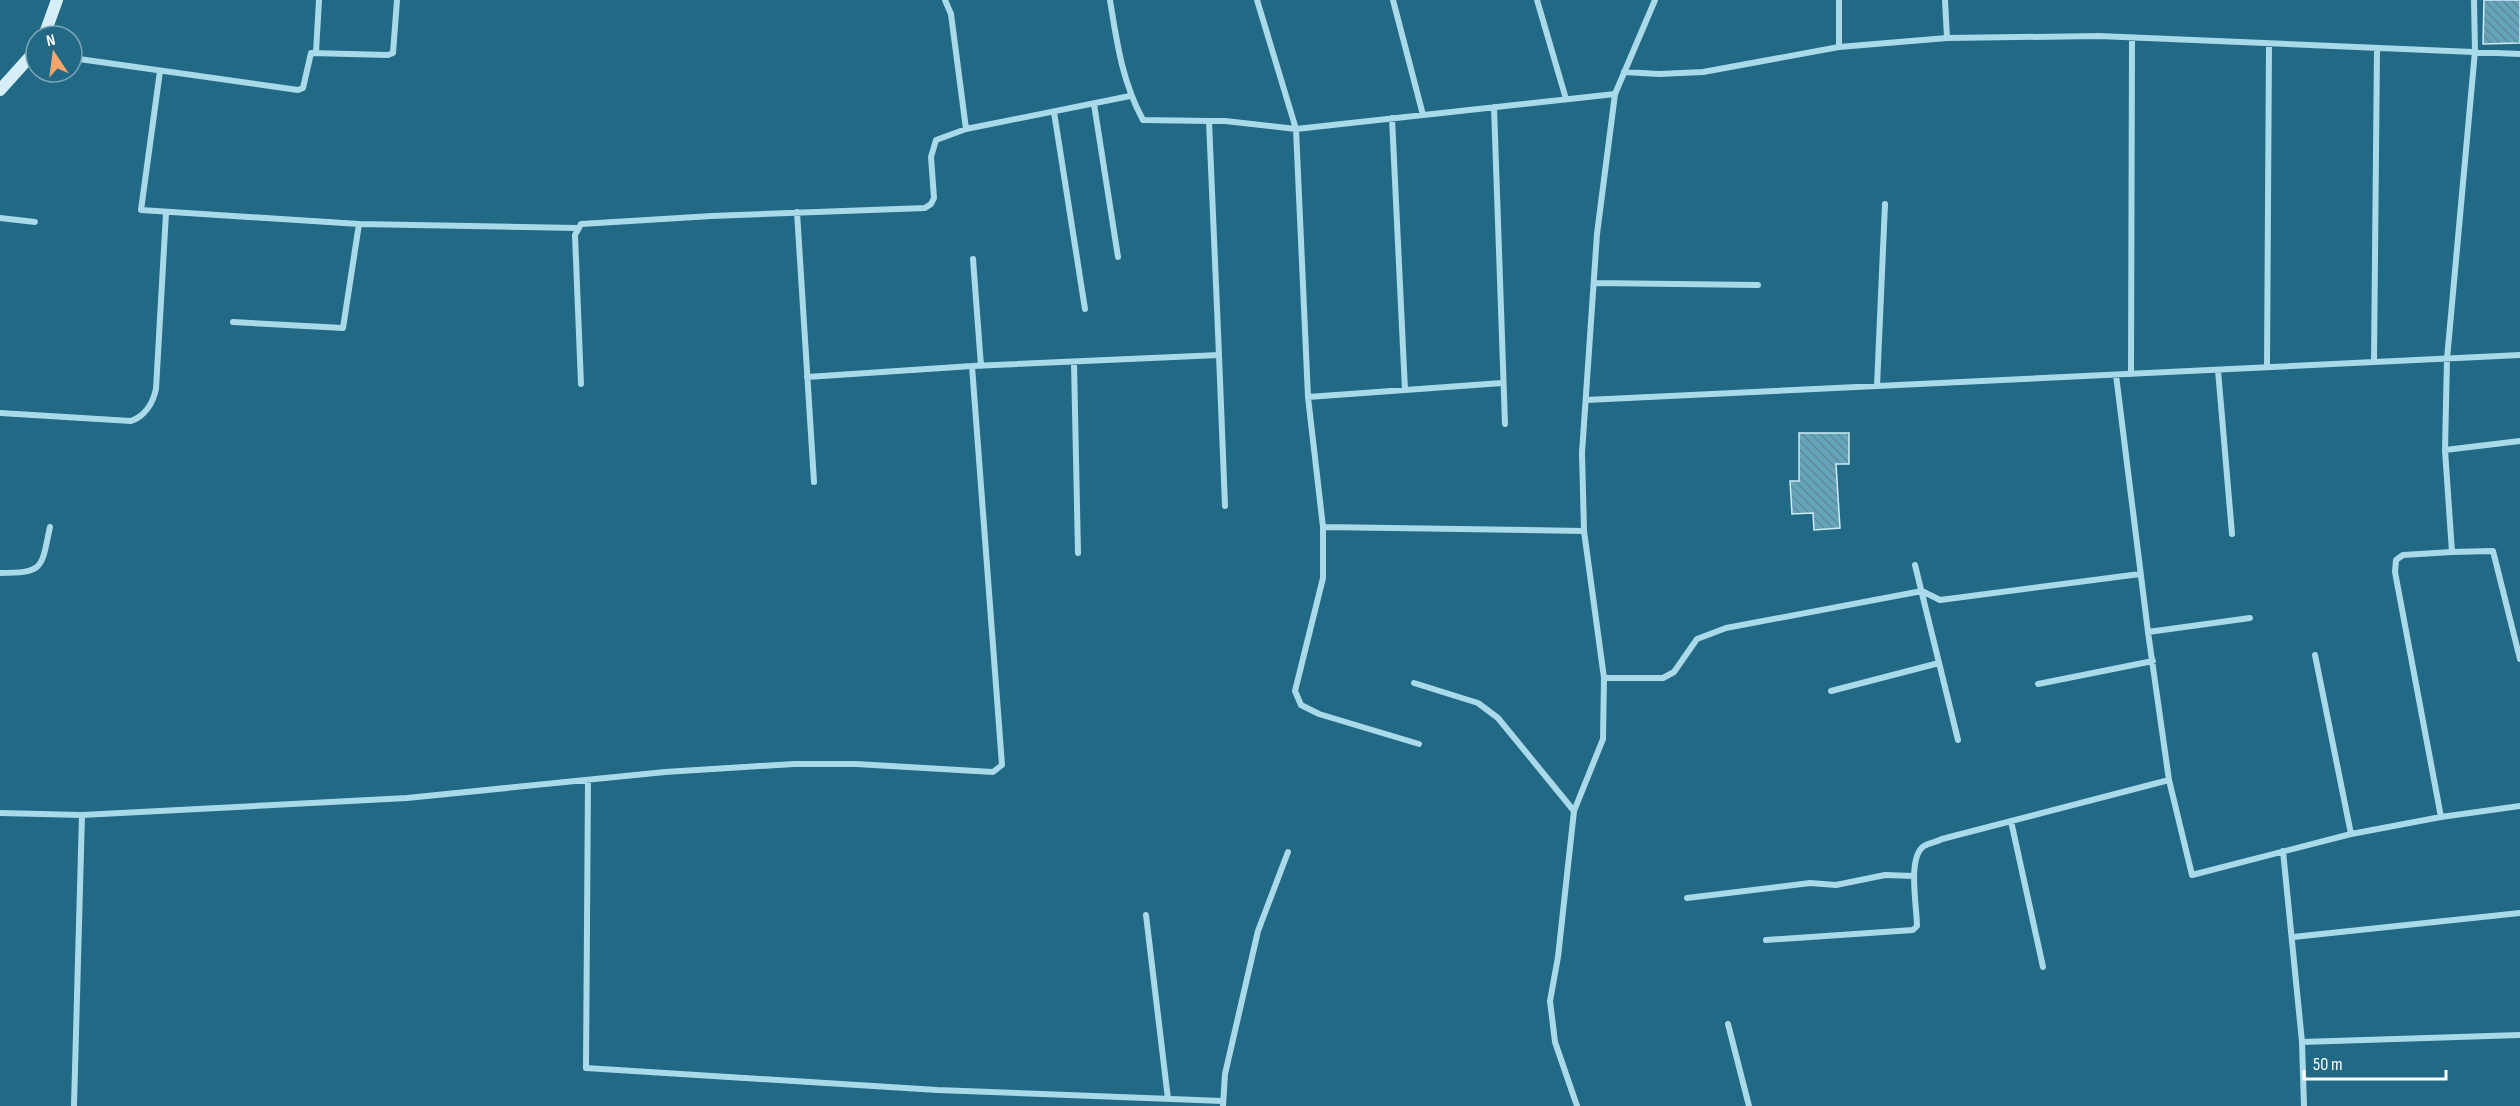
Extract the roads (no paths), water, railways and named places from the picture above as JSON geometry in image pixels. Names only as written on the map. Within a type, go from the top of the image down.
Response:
[{"type":"street","points":[[48,24],[57,0]]},
{"type":"street","points":[[316,52],[319,0]]},
{"type":"street","points":[[84,60],[291,90],[303,88],[311,53],[388,55],[393,53],[397,0]]},
{"type":"street","points":[[945,0],[951,14],[966,129]]},
{"type":"street","points":[[1110,0],[1118,52],[1130,96],[1143,120],[1225,121],[1296,129],[1615,94]]},
{"type":"street","points":[[1257,0],[1296,129],[1308,398],[1323,527],[1323,578],[1294,691],[1301,705],[1319,714],[1419,744]]},
{"type":"street","points":[[1393,0],[1423,115]]},
{"type":"street","points":[[1537,0],[1566,99]]},
{"type":"street","points":[[1577,1106],[1555,1042],[1550,1001],[1558,957],[1574,811],[1604,739],[1604,678],[1584,531],[1582,453],[1597,234],[1615,94],[1655,0]]},
{"type":"street","points":[[1839,0],[1839,47]]},
{"type":"street","points":[[1945,0],[1947,38]]},
{"type":"street","points":[[2452,552],[2445,450],[2447,358],[2475,51],[2474,0]]},
{"type":"street","points":[[1624,72],[1659,74],[1703,72],[1839,47],[1947,38],[2099,36],[2520,54]]},
{"type":"street","points":[[2131,374],[2132,38]]},
{"type":"street","points":[[2267,367],[2269,44]]},
{"type":"street","points":[[2374,362],[2377,48]]},
{"type":"street","points":[[0,90],[24,65]]},
{"type":"street","points":[[160,71],[141,210],[359,224],[577,228],[587,222],[925,208],[934,198],[931,156],[936,140],[966,129],[1130,96]]},
{"type":"street","points":[[1094,104],[1118,257]]},
{"type":"street","points":[[1494,107],[1505,423]]},
{"type":"street","points":[[1054,112],[1085,309]]},
{"type":"street","points":[[1392,118],[1405,390]]},
{"type":"street","points":[[1209,122],[1225,506]]},
{"type":"street","points":[[1877,386],[1885,204]]},
{"type":"street","points":[[797,212],[814,482]]},
{"type":"street","points":[[0,413],[131,421],[140,418],[154,399],[156,389],[166,213]]},
{"type":"street","points":[[0,218],[35,222]]},
{"type":"street","points":[[233,322],[343,328],[359,224]]},
{"type":"street","points":[[577,228],[575,236],[581,384]]},
{"type":"street","points":[[973,259],[981,366]]},
{"type":"street","points":[[1594,284],[1758,285]]},
{"type":"street","points":[[807,377],[972,366],[1219,355]]},
{"type":"street","points":[[1586,400],[2520,355]]},
{"type":"street","points":[[1074,363],[1078,552]]},
{"type":"street","points":[[0,813],[82,815],[407,798],[702,769],[794,764],[856,764],[993,772],[998,770],[1002,765],[972,366]]},
{"type":"street","points":[[2218,370],[2232,534]]},
{"type":"street","points":[[2116,375],[2140,574],[2169,780],[2192,875],[2350,834],[2441,817],[2520,806]]},
{"type":"street","points":[[1308,398],[1502,383]]},
{"type":"street","points":[[2445,450],[2520,441]]},
{"type":"street","points":[[0,573],[24,573],[38,568],[42,563],[50,527]]},
{"type":"street","points":[[1323,527],[1584,531]]},
{"type":"street","points":[[2441,817],[2395,572],[2396,560],[2403,555],[2493,550],[2520,659]]},
{"type":"street","points":[[1915,565],[1958,740]]},
{"type":"street","points":[[1604,678],[1662,678],[1674,672],[1697,639],[1726,628],[1922,591],[1940,600],[2140,574]]},
{"type":"street","points":[[2148,632],[2250,618]]},
{"type":"street","points":[[2315,655],[2350,834]]},
{"type":"street","points":[[2038,684],[2153,660]]},
{"type":"street","points":[[1831,691],[1939,663]]},
{"type":"street","points":[[1414,683],[1478,703],[1498,718],[1574,811]]},
{"type":"street","points":[[588,780],[586,1068],[937,1090],[1168,1099],[1223,1104],[1225,1074],[1258,931],[1288,852]]},
{"type":"street","points":[[1766,940],[1913,930],[1917,926],[1914,876],[1916,858],[1922,847],[1942,839],[2169,780]]},
{"type":"street","points":[[74,1106],[82,815]]},
{"type":"street","points":[[2011,821],[2043,967]]},
{"type":"street","points":[[2283,851],[2293,937],[2306,1105]]},
{"type":"street","points":[[1687,898],[1810,883],[1836,885],[1885,875],[1914,876]]},
{"type":"street","points":[[2293,937],[2520,913]]},
{"type":"street","points":[[1146,915],[1168,1099]]},
{"type":"street","points":[[1728,1024],[1749,1106]]},
{"type":"street","points":[[2302,1042],[2520,1035]]}]
